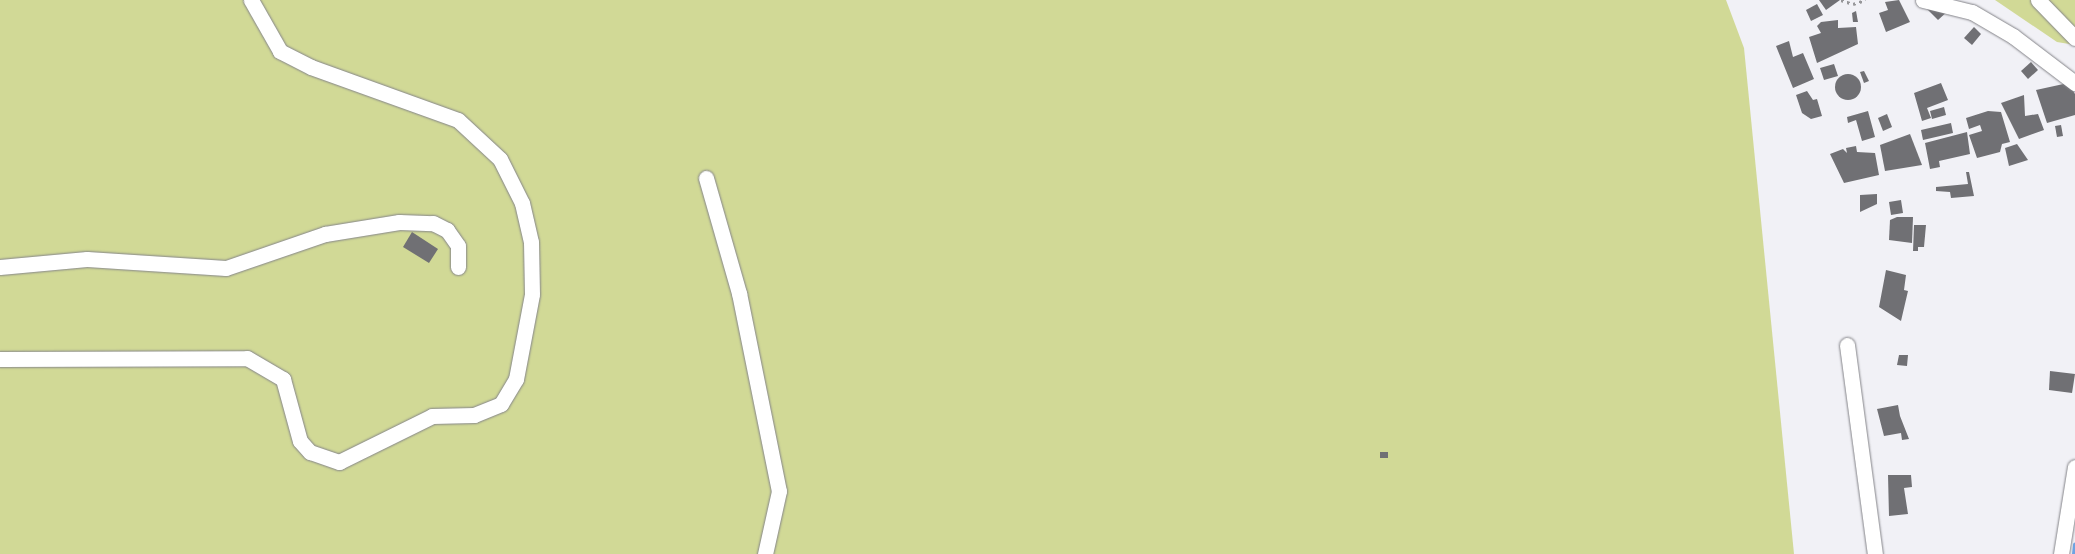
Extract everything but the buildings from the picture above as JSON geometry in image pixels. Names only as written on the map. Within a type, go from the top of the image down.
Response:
[{"type":"street","points":[[0,359],[247,358],[283,379],[300,441],[310,452],[338,462],[432,416],[474,415],[501,404],[516,379],[532,294],[530,242],[522,202],[500,159],[458,120],[320,70],[280,51],[251,0]]},
{"type":"street","points":[[1923,0],[1980,17],[2013,36],[2075,83]]},
{"type":"street","points":[[2038,0],[2075,38]]},
{"type":"street","points":[[706,178],[739,293],[779,491],[765,554]]},
{"type":"street","points":[[0,267],[87,259],[226,268],[325,234],[399,222],[433,223],[447,230],[458,246],[458,267]]},
{"type":"street","points":[[1847,345],[1875,554]]},
{"type":"street","points":[[2061,554],[2075,467]]},
{"type":"path","points":[[1841,0],[1853,4],[1865,0]]},
{"type":"green space","points":[[0,0],[1726,0],[1744,48],[1794,554],[0,554]]},
{"type":"green space","points":[[1995,0],[2075,0],[2075,45],[2057,42]]},
{"type":"waterway","points":[[2074,554],[2075,545]]}]
